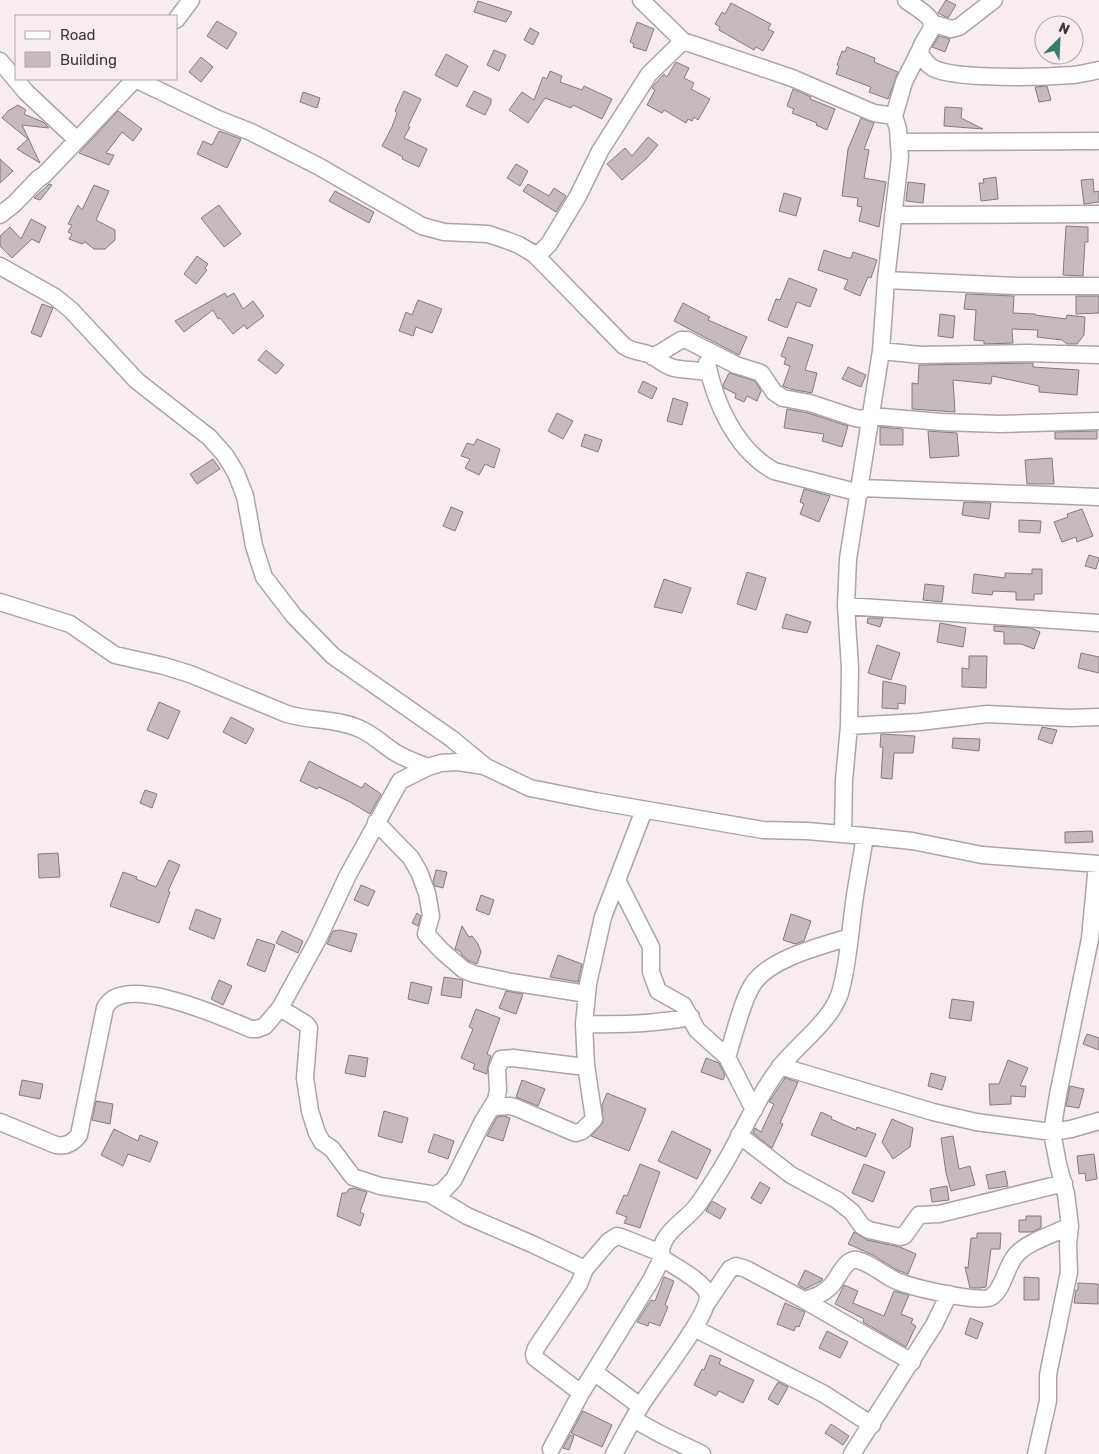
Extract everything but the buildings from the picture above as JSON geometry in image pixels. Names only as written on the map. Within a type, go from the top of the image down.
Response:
[{"type":"street","points":[[178,17],[191,0]]},
{"type":"street","points":[[642,0],[683,40],[792,78],[874,113],[894,116]]},
{"type":"street","points":[[906,0],[929,18],[932,23],[951,29],[958,27],[994,0]]},
{"type":"street","points":[[843,834],[844,780],[849,726],[850,668],[846,606],[848,559],[882,351],[886,280],[900,157],[898,129],[894,116],[904,82],[932,23]]},
{"type":"street","points":[[534,254],[542,251],[550,244],[578,196],[600,151],[649,74],[683,40]]},
{"type":"street","points":[[921,48],[922,57],[931,67],[944,72],[968,75],[1073,75],[1099,70]]},
{"type":"street","points":[[0,61],[15,79]]},
{"type":"street","points":[[16,80],[26,92],[77,140]]},
{"type":"street","points":[[0,215],[14,204],[134,80]]},
{"type":"street","points":[[137,80],[218,119],[251,132],[318,166],[422,226],[444,232],[488,234],[519,245],[534,254],[624,346],[637,353],[653,356],[661,364],[672,368],[695,369],[709,373]]},
{"type":"street","points":[[899,142],[1099,141]]},
{"type":"street","points":[[894,215],[1099,214]]},
{"type":"street","points":[[0,266],[55,297],[71,310],[137,381],[209,437],[225,455],[236,474],[245,496],[254,546],[264,577],[294,616],[333,656],[452,739],[486,767],[530,788],[763,830],[807,830],[912,841],[982,855],[1098,864],[1090,939],[1052,1132],[1064,1183],[1070,1226],[1068,1244],[1069,1272],[1048,1375],[1048,1401],[1036,1454]]},
{"type":"street","points":[[886,280],[1016,286],[1099,286]]},
{"type":"street","points":[[653,356],[683,340],[761,373],[774,392],[783,398],[818,405],[855,418],[862,419],[871,416],[942,422],[1000,424],[1099,421]]},
{"type":"street","points":[[704,348],[709,373],[724,416],[735,434],[766,467],[774,471],[860,490],[1099,497]]},
{"type":"street","points":[[882,351],[921,355],[1026,353],[1099,355]]},
{"type":"street","points":[[0,602],[70,624],[116,655],[182,671],[295,717],[324,719],[356,727],[368,732],[401,756],[428,767]]},
{"type":"street","points":[[846,606],[1099,624]]},
{"type":"street","points":[[849,726],[919,722],[987,714],[1070,718],[1099,717]]},
{"type":"street","points":[[0,1122],[61,1146],[71,1144],[76,1140],[79,1135],[105,1008],[115,998],[126,995],[145,995],[164,998],[199,1008],[254,1030],[265,1026],[280,1008],[317,941],[348,875],[376,822],[400,782],[428,767],[441,763],[458,762],[486,767]]},
{"type":"street","points":[[493,1107],[510,1106],[575,1133],[593,1122],[595,1116],[586,1065],[584,1024],[587,994],[603,916],[644,810]]},
{"type":"street","points":[[376,822],[410,858],[419,872],[427,893],[431,916],[426,934],[464,970],[511,982],[587,994]]},
{"type":"street","points":[[551,1449],[581,1393],[651,1280],[662,1256],[667,1237],[696,1207],[724,1165],[739,1135],[780,1066],[824,1019],[836,1002],[850,937],[865,836]]},
{"type":"street","points":[[617,880],[651,946],[651,972],[656,988],[660,993],[683,1004],[697,1030],[727,1057],[754,1110]]},
{"type":"street","points":[[727,1057],[751,988],[758,977],[776,964],[794,955],[850,937]]},
{"type":"street","points":[[280,1008],[306,1024],[309,1028],[305,1078],[317,1133],[322,1142],[332,1149],[350,1174],[358,1179],[380,1186],[426,1193],[467,1216],[586,1269]]},
{"type":"street","points":[[584,1024],[616,1025],[667,1022],[691,1016]]},
{"type":"street","points":[[433,1196],[443,1192],[454,1179],[483,1121],[493,1107],[498,1090],[497,1069],[501,1059],[513,1058],[577,1066],[586,1065]]},
{"type":"street","points":[[780,1066],[933,1112],[976,1122],[1052,1132],[1099,1121]]},
{"type":"street","points":[[739,1135],[791,1175],[841,1203],[868,1230],[900,1237],[904,1236],[919,1215],[939,1214],[1064,1183]]},
{"type":"street","points":[[804,1300],[819,1295],[832,1285],[848,1262],[857,1260],[896,1281],[920,1289],[978,1299],[990,1298],[997,1292],[1012,1259],[1017,1253],[1025,1247],[1070,1226]]},
{"type":"street","points":[[581,1393],[535,1358],[534,1354],[536,1348],[579,1284],[586,1269],[609,1241],[617,1236],[627,1238],[662,1256],[706,1290],[708,1296],[707,1303]]},
{"type":"street","points":[[614,1454],[637,1412],[694,1328],[707,1303],[730,1269],[736,1266],[746,1269],[804,1300],[912,1362]]},
{"type":"street","points":[[852,1454],[912,1362],[934,1325],[949,1294]]},
{"type":"street","points":[[694,1328],[824,1394],[872,1425]]},
{"type":"street","points":[[594,1372],[662,1435],[702,1454]]}]
